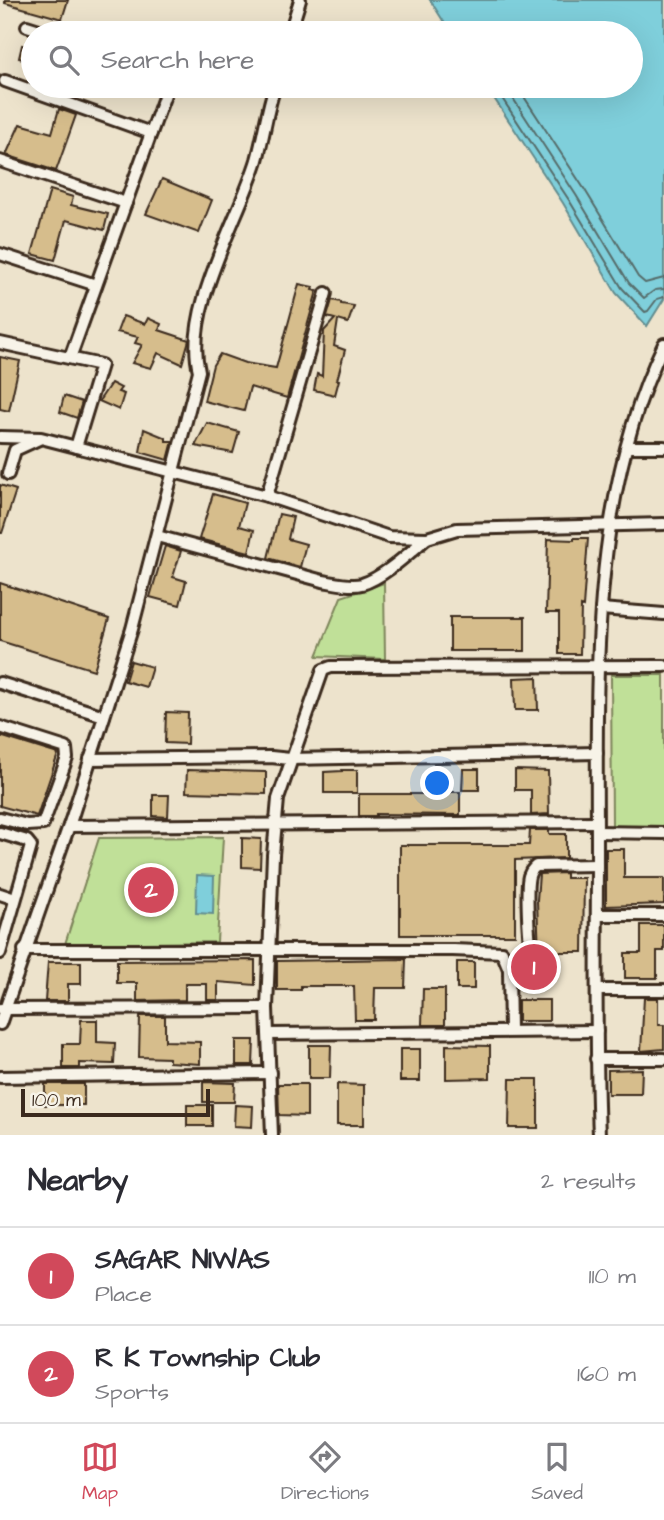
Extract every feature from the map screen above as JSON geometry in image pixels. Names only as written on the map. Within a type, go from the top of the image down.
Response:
[{"type":"street","points":[[294,21],[300,0]]},
{"type":"street","points":[[5,81],[21,87]]},
{"type":"street","points":[[53,98],[151,133]]},
{"type":"street","points":[[70,358],[164,98]]},
{"type":"street","points":[[0,1024],[2,1009],[69,825],[132,629],[199,371],[196,360],[201,307],[257,160],[272,98]]},
{"type":"street","points":[[0,161],[126,203]]},
{"type":"street","points":[[0,254],[96,285]]},
{"type":"street","points":[[267,496],[326,292]]},
{"type":"street","points":[[0,343],[101,365],[76,447]]},
{"type":"street","points":[[599,1135],[596,1059],[597,753],[601,609],[610,525],[627,447],[649,375],[664,344]]},
{"type":"street","points":[[649,375],[664,375]]},
{"type":"street","points":[[0,437],[41,438],[174,472],[267,496],[388,537],[427,538],[457,529],[664,524]]},
{"type":"street","points":[[8,474],[15,450],[41,438]]},
{"type":"street","points":[[627,447],[664,447]]},
{"type":"street","points":[[157,536],[323,581],[349,585],[364,583],[394,565],[427,538]]},
{"type":"street","points":[[601,609],[664,614]]},
{"type":"street","points":[[272,1135],[267,1008],[278,799],[323,670],[331,667],[664,666]]},
{"type":"street","points":[[0,683],[104,716]]},
{"type":"street","points":[[0,727],[66,748],[67,758],[43,824],[27,825],[0,818]]},
{"type":"street","points":[[90,759],[290,759],[597,753]]},
{"type":"street","points":[[62,772],[85,777]]},
{"type":"street","points":[[53,799],[76,803]]},
{"type":"street","points":[[69,825],[597,827],[664,833]]},
{"type":"street","points":[[0,833],[30,844],[1,948]]},
{"type":"street","points":[[532,951],[529,926],[530,872],[536,866],[597,865]]},
{"type":"street","points":[[0,894],[15,899]]},
{"type":"street","points":[[597,915],[664,915]]},
{"type":"street","points":[[24,950],[502,952],[509,969],[510,1030]]},
{"type":"street","points":[[597,990],[664,990]]},
{"type":"street","points":[[2,1009],[267,1008]]},
{"type":"street","points":[[269,1034],[597,1031]]},
{"type":"street","points":[[596,1059],[664,1059]]},
{"type":"street","points":[[0,1077],[270,1073]]},
{"type":"green space","points":[[384,583],[385,659],[317,656],[341,597]]},
{"type":"green space","points":[[611,675],[664,675],[664,826],[612,826]]},
{"type":"green space","points":[[223,837],[217,942],[65,944],[99,838]]},
{"type":"water","points":[[430,0],[664,0],[664,299],[647,326],[616,293],[563,203],[494,98],[643,98],[643,21],[443,21]]},
{"type":"water","points":[[197,875],[214,876],[213,914],[196,913]]},
{"type":"building","points":[[5,0],[68,0],[62,19],[5,3]]},
{"type":"building","points":[[59,109],[76,115],[56,171],[6,155],[20,124],[52,133]]},
{"type":"building","points":[[162,179],[212,200],[199,233],[146,214]]},
{"type":"building","points":[[50,190],[73,197],[71,205],[108,214],[104,230],[66,220],[55,260],[32,254]]},
{"type":"building","points":[[299,284],[313,287],[312,290],[317,291],[287,398],[250,387],[244,411],[204,401],[213,365],[220,354],[245,363],[276,368]]},
{"type":"building","points":[[332,300],[354,306],[348,323],[338,320],[334,346],[345,350],[335,395],[314,390],[317,374],[322,376],[324,331],[335,319],[327,317]]},
{"type":"building","points":[[123,316],[145,324],[148,318],[161,324],[159,330],[189,340],[182,364],[158,353],[151,368],[132,363],[142,345],[135,343],[138,337],[117,332]]},
{"type":"building","points":[[0,357],[20,361],[9,411],[0,409]]},
{"type":"building","points":[[111,383],[121,388],[118,392],[124,394],[119,410],[99,401]]},
{"type":"building","points":[[64,396],[82,402],[77,418],[60,412]]},
{"type":"building","points":[[207,423],[239,432],[233,453],[195,446]]},
{"type":"building","points":[[144,429],[166,438],[166,441],[173,441],[168,460],[140,452]]},
{"type":"building","points":[[0,485],[16,490],[2,533],[0,533]]},
{"type":"building","points":[[213,494],[245,503],[239,526],[254,530],[249,552],[199,539]]},
{"type":"building","points":[[279,514],[293,517],[288,539],[306,544],[300,567],[268,558]]},
{"type":"building","points":[[588,538],[583,607],[581,606],[580,654],[559,654],[559,613],[546,613],[548,539]]},
{"type":"building","points":[[165,546],[181,551],[173,577],[186,581],[180,605],[150,597]]},
{"type":"building","points":[[0,583],[109,619],[94,670],[0,641]]},
{"type":"building","points":[[450,617],[525,617],[525,651],[450,651]]},
{"type":"building","points":[[131,661],[152,667],[146,687],[125,681]]},
{"type":"building","points":[[537,677],[538,710],[515,710],[514,678]]},
{"type":"building","points":[[166,712],[188,713],[187,744],[165,743]]},
{"type":"building","points":[[0,736],[58,754],[37,816],[0,806]]},
{"type":"building","points":[[463,769],[479,769],[479,790],[462,790]]},
{"type":"building","points":[[187,770],[266,772],[266,794],[186,792]]},
{"type":"building","points":[[357,770],[357,793],[324,793],[324,772]]},
{"type":"building","points":[[515,770],[548,771],[549,814],[531,815],[531,790],[515,790]]},
{"type":"building","points":[[460,792],[460,815],[359,816],[359,794]]},
{"type":"building","points":[[153,795],[169,795],[168,817],[153,816]]},
{"type":"building","points":[[530,830],[566,834],[566,858],[515,860],[515,935],[400,935],[400,845],[529,845]]},
{"type":"building","points":[[242,838],[261,839],[260,868],[242,867]]},
{"type":"building","points":[[606,849],[624,849],[624,878],[664,878],[664,904],[606,906]]},
{"type":"building","points":[[566,873],[566,878],[584,878],[583,952],[553,952],[553,980],[517,978],[516,955],[525,955],[533,960],[539,956],[539,874]]},
{"type":"building","points":[[641,925],[664,925],[664,951],[657,951],[657,978],[625,978],[625,953],[641,953]]},
{"type":"building","points":[[406,959],[405,988],[375,988],[374,1020],[355,1020],[354,986],[301,986],[301,990],[277,990],[277,961]]},
{"type":"building","points":[[255,960],[255,985],[218,982],[218,1000],[207,1000],[207,984],[185,984],[185,1000],[137,1001],[137,983],[117,983],[117,961]]},
{"type":"building","points":[[48,962],[81,962],[81,984],[68,984],[68,1001],[45,1001]]},
{"type":"building","points":[[457,962],[474,962],[474,989],[457,989]]},
{"type":"building","points":[[423,989],[445,989],[445,1025],[422,1025]]},
{"type":"building","points":[[644,998],[658,998],[658,1025],[664,1025],[664,1049],[641,1051]]},
{"type":"building","points":[[518,1000],[549,1000],[549,1021],[518,1021]]},
{"type":"building","points":[[140,1016],[165,1016],[165,1041],[200,1042],[200,1064],[169,1062],[169,1058],[139,1057]]},
{"type":"building","points":[[81,1020],[97,1020],[97,1042],[115,1043],[114,1064],[80,1063],[80,1068],[63,1068],[63,1044],[80,1044]]},
{"type":"building","points":[[236,1040],[254,1040],[253,1065],[236,1065]]},
{"type":"building","points":[[309,1045],[331,1045],[330,1078],[309,1078]]},
{"type":"building","points":[[446,1045],[490,1046],[490,1078],[446,1079]]},
{"type":"building","points":[[400,1049],[420,1049],[420,1081],[400,1081]]},
{"type":"building","points":[[642,1069],[641,1094],[608,1094],[608,1070]]},
{"type":"building","points":[[510,1079],[538,1079],[538,1128],[509,1128]]},
{"type":"building","points":[[203,1082],[235,1083],[234,1102],[203,1102]]},
{"type":"building","points":[[45,1084],[84,1084],[84,1105],[45,1105]]},
{"type":"building","points":[[278,1084],[307,1084],[307,1116],[279,1115]]},
{"type":"building","points":[[337,1084],[364,1085],[364,1125],[337,1125]]},
{"type":"building","points":[[187,1105],[212,1105],[212,1126],[187,1126]]},
{"type":"building","points":[[235,1105],[253,1106],[252,1127],[234,1126]]},
{"type":"place","name":"R K Township Club","points":[[151,890]]},
{"type":"place","name":"SAGAR NIWAS","points":[[534,967]]}]
